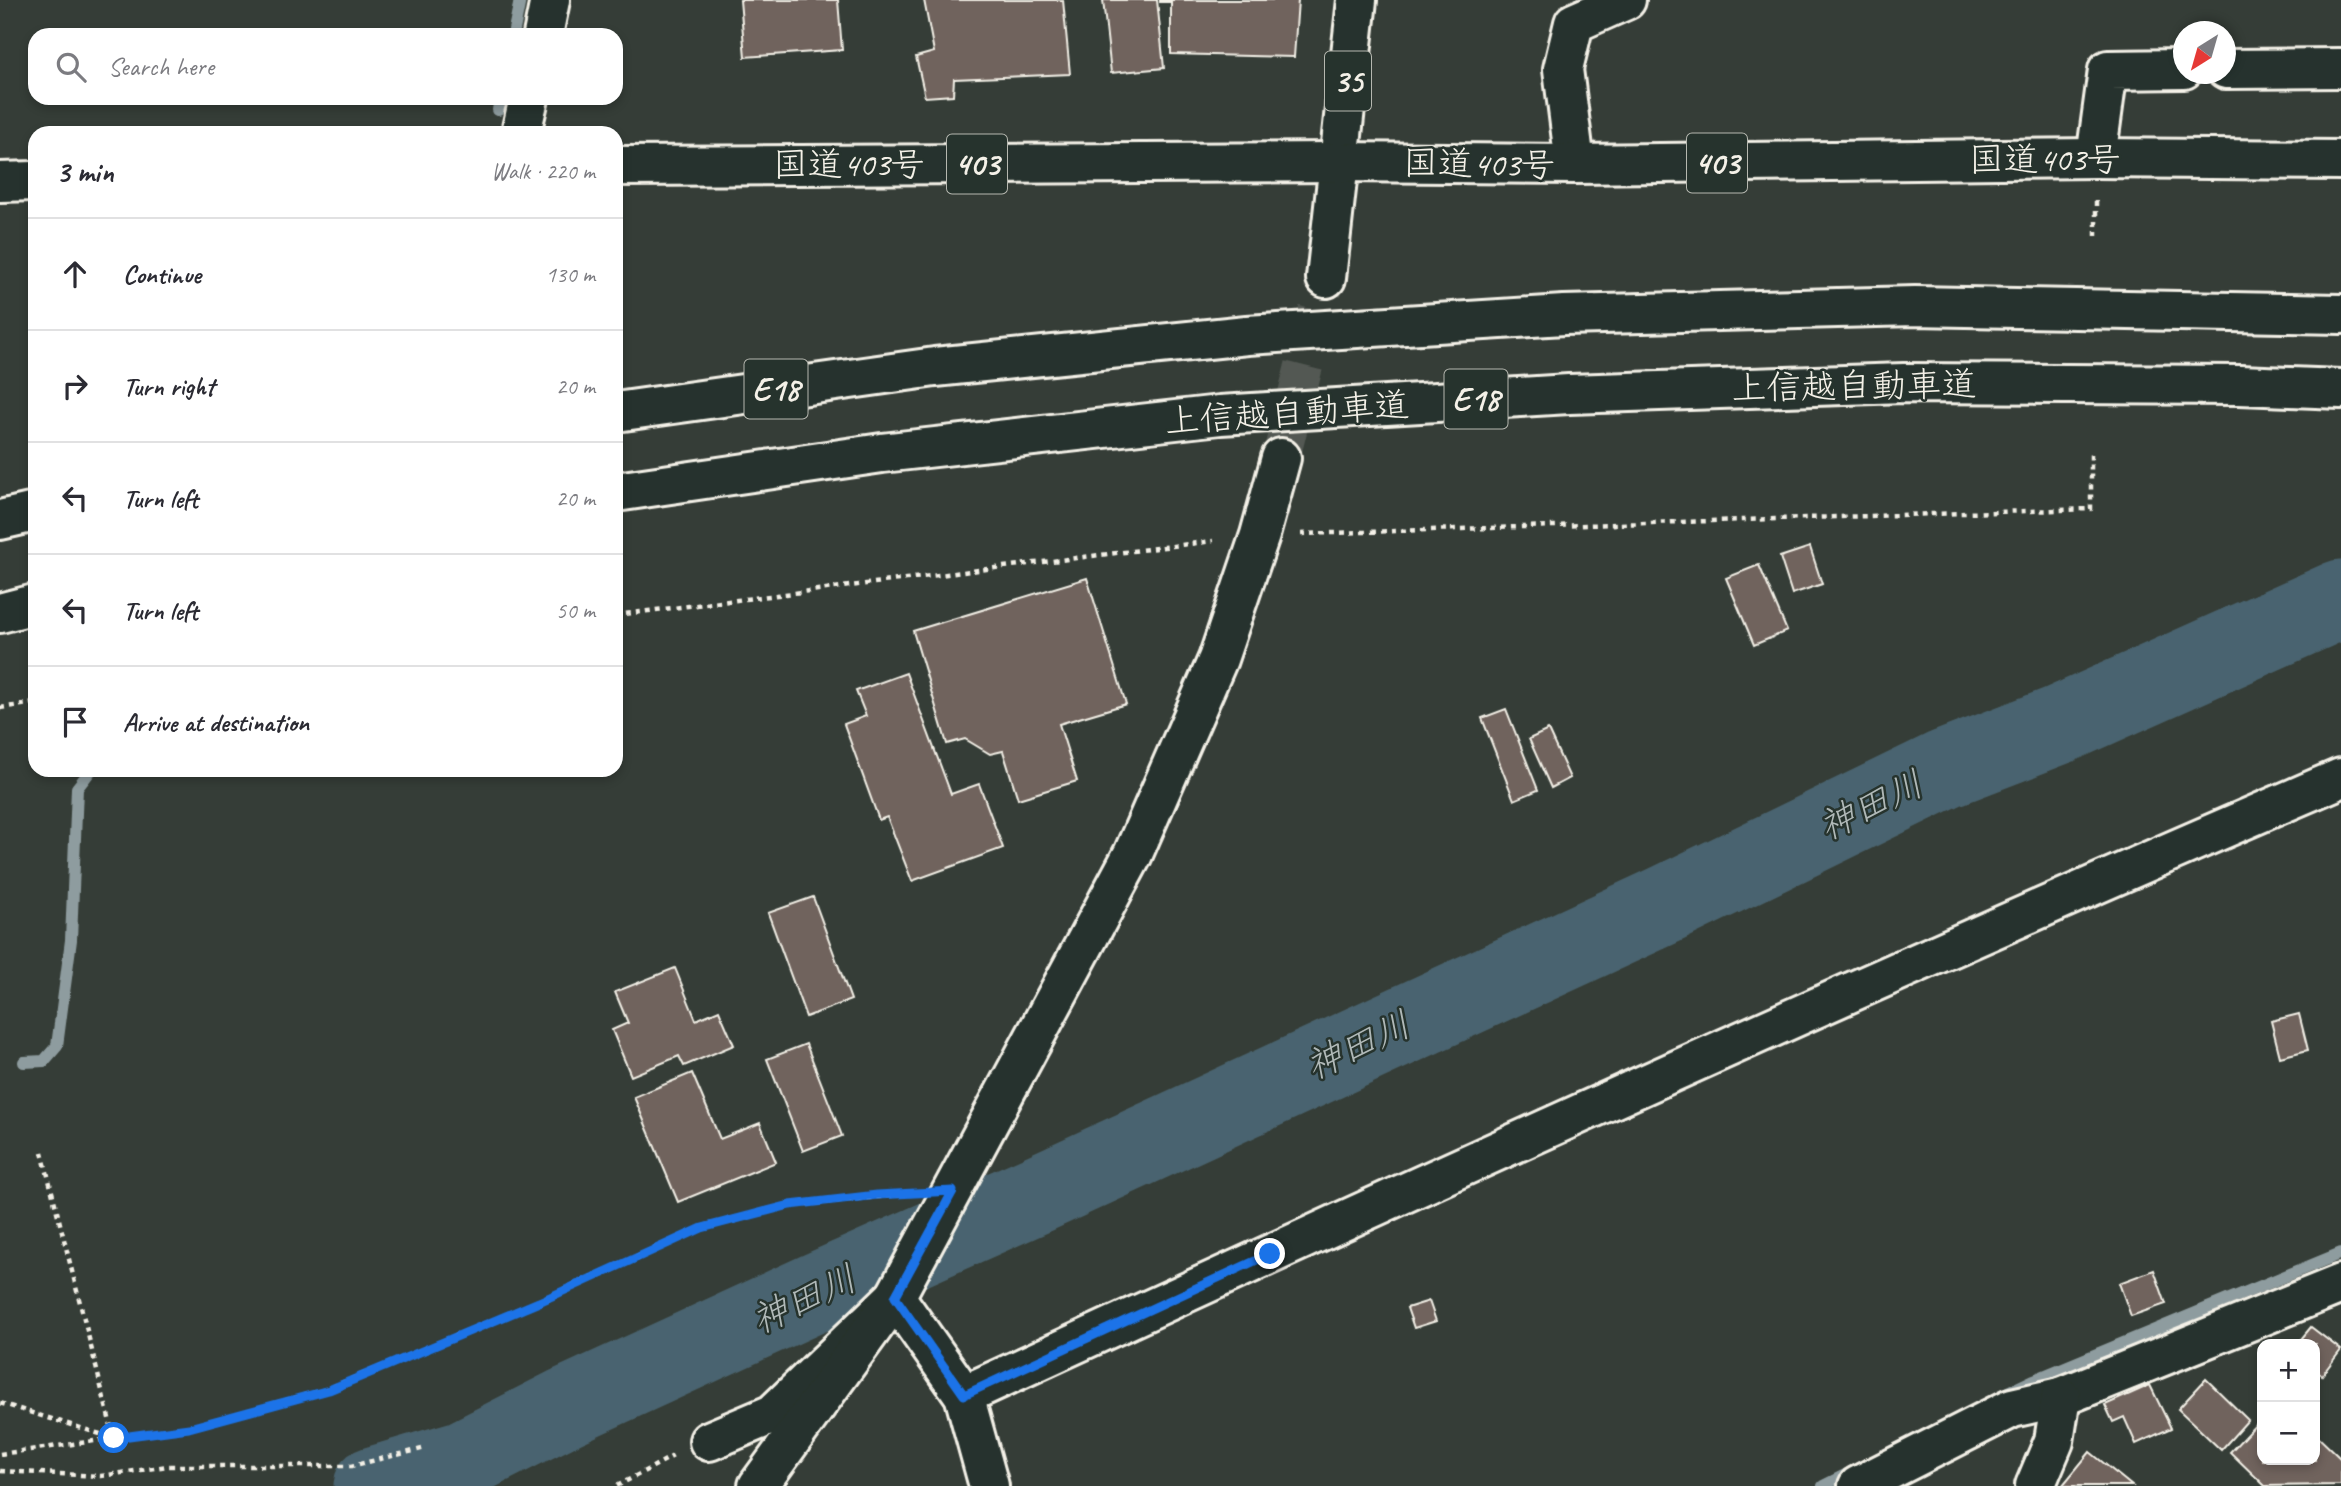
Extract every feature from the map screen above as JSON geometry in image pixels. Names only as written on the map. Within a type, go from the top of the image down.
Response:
[{"type":"main road","points":[[544,28],[550,0]]},
{"type":"main road","name":"35","points":[[1339,162],[1357,0]]},
{"type":"main road","points":[[1575,164],[1563,69],[1574,23],[1626,0]]},
{"type":"main road","points":[[2236,69],[2341,68]]},
{"type":"main road","points":[[2096,158],[2108,70],[2173,69]]},
{"type":"main road","points":[[523,126],[527,105]]},
{"type":"main road","name":"国道403号","points":[[623,166],[1339,162],[1575,164],[2096,158],[2341,160]]},
{"type":"main road","points":[[1326,278],[1339,162]]},
{"type":"main road","points":[[0,182],[28,181]]},
{"type":"main road","name":"E18","points":[[623,411],[936,367],[1247,335],[1564,315],[1915,306],[2341,314]]},
{"type":"main road","points":[[623,393],[722,380],[936,367]]},
{"type":"main road","name":"上信越自動車道","points":[[623,491],[882,453],[1220,415],[1569,394],[1904,383],[2240,385],[2341,389]]},
{"type":"main road","points":[[758,1486],[895,1297],[1133,854],[1217,659],[1261,535],[1281,458]]},
{"type":"main road","points":[[0,492],[28,487]]},
{"type":"main road","points":[[0,520],[28,514]]},
{"type":"main road","points":[[0,599],[28,593]]},
{"type":"main road","points":[[0,613],[28,606]]},
{"type":"main road","points":[[964,1395],[1588,1110],[2341,778]]},
{"type":"main road","points":[[1858,1486],[2012,1408],[2061,1397],[2341,1284]]},
{"type":"main road","points":[[895,1297],[964,1395],[989,1486]]},
{"type":"main road","points":[[709,1441],[773,1414],[895,1297]]},
{"type":"main road","points":[[2035,1486],[2054,1441],[2061,1397]]},
{"type":"path","points":[[623,614],[1261,535],[2091,509],[2091,450]]},
{"type":"path","points":[[0,709],[28,704]]},
{"type":"path","points":[[41,1152],[114,1438]]},
{"type":"path","points":[[0,1454],[189,1428],[329,1390],[539,1302],[702,1228],[790,1205],[877,1195],[948,1201]]},
{"type":"path","points":[[0,1403],[114,1438]]},
{"type":"path","points":[[617,1486],[659,1462],[709,1441]]},
{"type":"path","points":[[0,1471],[101,1476],[168,1466],[351,1466],[426,1448]]},
{"type":"building","points":[[740,0],[838,0],[842,50],[745,57]]},
{"type":"building","points":[[924,0],[1063,0],[1070,74],[954,79],[953,95],[925,97],[916,57],[934,52]]},
{"type":"building","points":[[1103,0],[1157,0],[1164,68],[1111,73]]},
{"type":"building","points":[[1160,0],[1298,0],[1294,57],[1171,54],[1171,2]]},
{"type":"building","points":[[1810,547],[1822,584],[1792,594],[1780,557]]},
{"type":"building","points":[[1759,565],[1787,631],[1754,645],[1726,578]]},
{"type":"building","points":[[1087,578],[1126,704],[1059,724],[1077,781],[1018,799],[1003,751],[990,754],[965,739],[947,744],[913,631]]},
{"type":"building","points":[[906,673],[951,794],[979,784],[1003,848],[912,881],[887,817],[879,820],[844,724],[866,716],[856,691]]},
{"type":"building","points":[[1506,709],[1538,790],[1514,800],[1482,718]]},
{"type":"building","points":[[1548,730],[1570,778],[1551,788],[1529,739]]},
{"type":"building","points":[[813,897],[851,1000],[806,1017],[768,913]]},
{"type":"building","points":[[675,968],[696,1020],[719,1010],[734,1045],[684,1066],[679,1056],[631,1076],[612,1030],[628,1023],[615,992]]},
{"type":"building","points":[[2299,1014],[2308,1050],[2280,1057],[2271,1021]]},
{"type":"building","points":[[806,1044],[842,1136],[803,1151],[767,1059]]},
{"type":"building","points":[[692,1073],[720,1139],[760,1123],[776,1162],[678,1202],[634,1097]]},
{"type":"building","points":[[2154,1270],[2166,1304],[2131,1316],[2119,1283]]},
{"type":"building","points":[[1429,1301],[1436,1321],[1414,1328],[1407,1308]]},
{"type":"building","points":[[2311,1327],[2341,1350],[2322,1375],[2320,1339],[2301,1339]]},
{"type":"building","points":[[2206,1379],[2248,1420],[2221,1450],[2178,1409]]},
{"type":"building","points":[[2150,1385],[2171,1428],[2136,1444],[2124,1417],[2113,1422],[2105,1405]]},
{"type":"building","points":[[2257,1423],[2257,1465],[2320,1465],[2320,1439],[2341,1459],[2341,1485],[2265,1486],[2230,1452]]},
{"type":"building","points":[[2090,1452],[2132,1486],[2062,1486]]},
{"type":"waterway","points":[[514,28],[520,0]]},
{"type":"waterway","points":[[498,110],[499,105]]},
{"type":"waterway","name":"神田川","points":[[373,1486],[464,1459],[566,1407],[1042,1192],[1665,905],[1945,769],[2059,725],[2341,599]]},
{"type":"waterway","points":[[24,1062],[44,1061],[57,1046],[71,940],[77,788],[86,777]]},
{"type":"waterway","points":[[2009,1392],[2341,1253]]},
{"type":"waterway","points":[[1823,1486],[1855,1470]]},
{"type":"tunnel","points":[[1281,458],[1326,278]]},
{"type":"route","points":[[114,1438],[189,1428],[329,1390],[539,1302],[702,1228],[790,1205],[877,1195],[953,1191],[895,1297],[964,1395],[1270,1254]]}]
